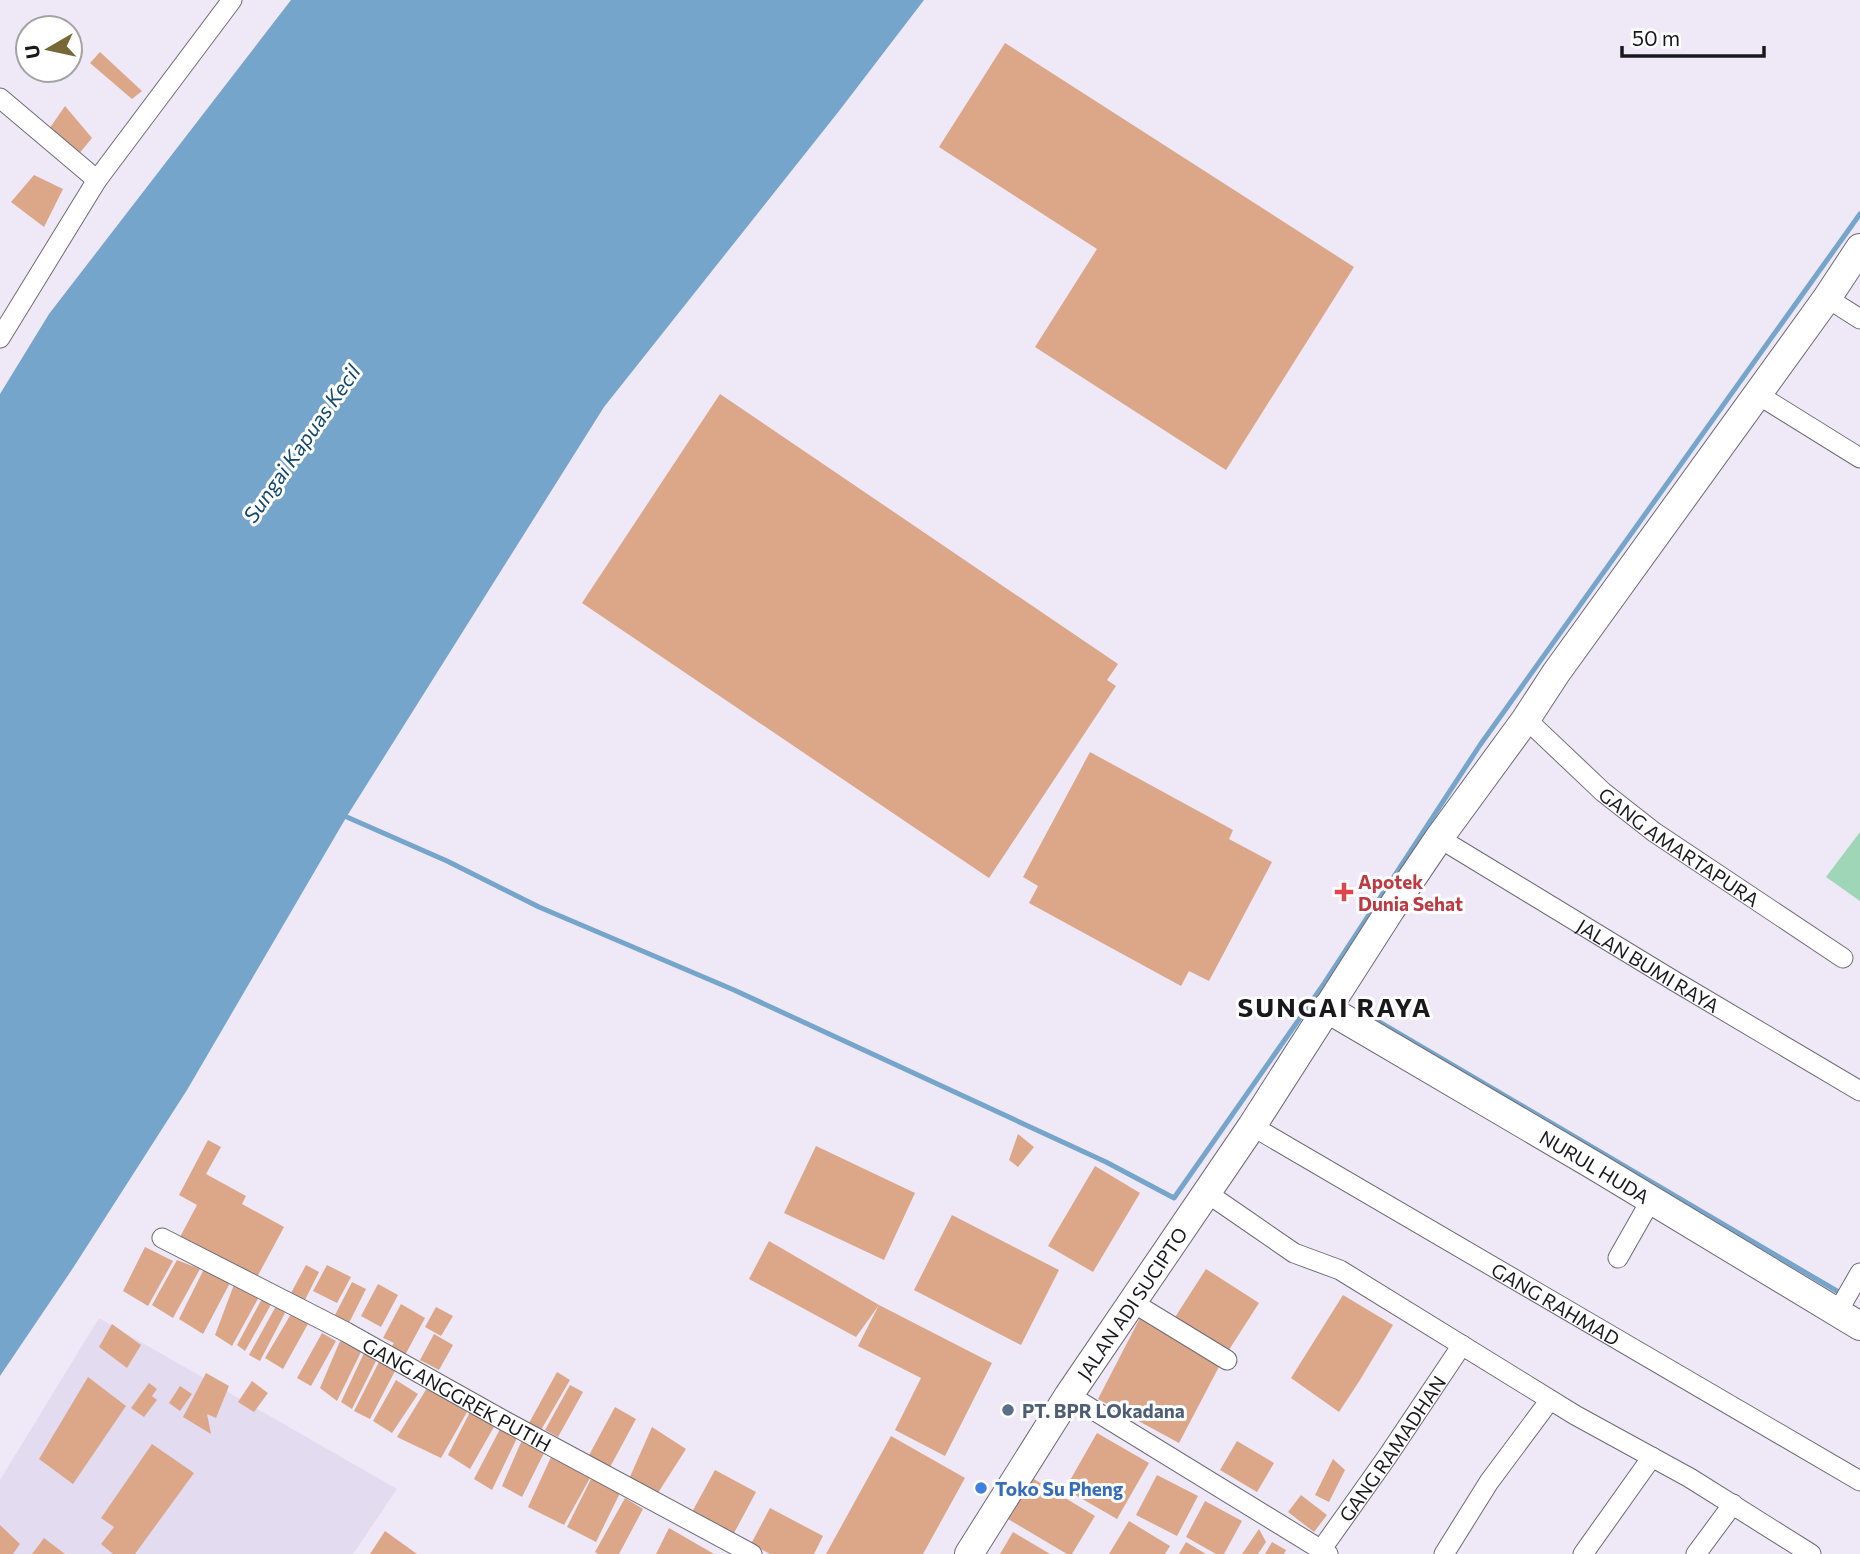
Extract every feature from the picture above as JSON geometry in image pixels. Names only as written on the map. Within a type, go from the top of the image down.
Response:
[{"type":"main road","name":"JALAN ADI SUCIPTO","points":[[969,1554],[1069,1395],[1252,1126],[1326,1008],[1439,838],[1827,298],[1860,248]]},
{"type":"main road","name":"NURUL HUDA","points":[[1326,1008],[1651,1200],[1852,1301]]},
{"type":"street","points":[[0,338],[97,180],[232,0]]},
{"type":"street","points":[[0,98],[97,180]]},
{"type":"street","points":[[1827,298],[1860,320]]},
{"type":"street","points":[[1757,394],[1860,458]]},
{"type":"street","name":"GANG AMARTAPURA","points":[[1526,719],[1603,792],[1654,832],[1843,958]]},
{"type":"street","name":"JALAN BUMI RAYA","points":[[1439,838],[1860,1091]]},
{"type":"street","name":"GANG RAHMAD","points":[[1252,1126],[1860,1480]]},
{"type":"street","points":[[1207,1193],[1294,1253],[1340,1270],[1550,1400],[1733,1504],[1811,1554]]},
{"type":"street","points":[[1618,1258],[1651,1200]]},
{"type":"street","name":"GANG ANGGREK PUTIH","points":[[162,1238],[346,1332],[752,1554]]},
{"type":"street","points":[[1132,1302],[1227,1360]]},
{"type":"street","name":"GANG RAMADHAN","points":[[1325,1552],[1462,1345]]},
{"type":"street","points":[[1069,1395],[1325,1552]]},
{"type":"street","points":[[1444,1554],[1489,1482],[1550,1400]]},
{"type":"street","points":[[1583,1554],[1652,1457]]},
{"type":"street","points":[[1696,1554],[1733,1504]]},
{"type":"shaded area","points":[[99,1318],[397,1489],[353,1554],[0,1554],[0,1480]]},
{"type":"green space","points":[[1860,832],[1860,901],[1826,877]]},
{"type":"water","name":"Sungai Kapuas Kecil","points":[[291,0],[924,0],[604,407],[347,816],[187,1090],[0,1376],[0,394],[49,314]]},
{"type":"building","points":[[1005,43],[1354,267],[1226,470],[1035,347],[1097,249],[939,147]]},
{"type":"building","points":[[100,52],[142,91],[132,99],[90,63]]},
{"type":"building","points":[[65,106],[92,138],[78,155],[47,132]]},
{"type":"building","points":[[34,175],[63,189],[44,227],[11,202]]},
{"type":"building","points":[[720,394],[1118,664],[1107,680],[1116,686],[989,878],[582,603]]},
{"type":"building","points":[[1090,752],[1233,830],[1229,839],[1272,862],[1209,981],[1189,971],[1181,986],[1029,903],[1038,886],[1023,877]]},
{"type":"building","points":[[1018,1134],[1034,1147],[1018,1167],[1009,1160]]},
{"type":"building","points":[[208,1140],[221,1147],[206,1174],[246,1196],[242,1204],[284,1227],[256,1279],[180,1237],[197,1205],[179,1195]]},
{"type":"building","points":[[816,1146],[915,1193],[884,1260],[784,1213]]},
{"type":"building","points":[[1095,1166],[1140,1193],[1093,1272],[1048,1246]]},
{"type":"building","points":[[952,1215],[1059,1270],[1021,1345],[914,1290]]},
{"type":"building","points":[[769,1241],[879,1305],[856,1337],[749,1279]]},
{"type":"building","points":[[145,1247],[173,1261],[148,1306],[123,1291]]},
{"type":"building","points":[[177,1260],[200,1269],[173,1318],[152,1305]]},
{"type":"building","points":[[306,1265],[319,1272],[304,1302],[290,1295]]},
{"type":"building","points":[[327,1265],[351,1277],[337,1303],[313,1291]]},
{"type":"building","points":[[205,1267],[231,1281],[203,1334],[179,1319]]},
{"type":"building","points":[[1206,1269],[1259,1303],[1225,1356],[1172,1322]]},
{"type":"building","points":[[235,1282],[260,1295],[232,1346],[215,1335]]},
{"type":"building","points":[[352,1282],[366,1289],[349,1323],[335,1315]]},
{"type":"building","points":[[378,1284],[398,1295],[381,1327],[361,1316]]},
{"type":"building","points":[[264,1295],[273,1301],[245,1351],[237,1345]]},
{"type":"building","points":[[1343,1295],[1393,1325],[1339,1412],[1291,1378]]},
{"type":"building","points":[[401,1304],[425,1318],[404,1357],[390,1349],[394,1343],[383,1338]]},
{"type":"building","points":[[879,1305],[992,1363],[945,1456],[895,1430],[921,1378],[858,1346]]},
{"type":"building","points":[[276,1306],[285,1313],[260,1361],[249,1355]]},
{"type":"building","points":[[436,1307],[453,1316],[441,1336],[425,1327]]},
{"type":"building","points":[[291,1314],[309,1322],[283,1369],[265,1358]]},
{"type":"building","points":[[1140,1318],[1222,1361],[1179,1443],[1098,1399]]},
{"type":"building","points":[[112,1324],[141,1345],[127,1368],[99,1347]]},
{"type":"building","points":[[322,1333],[336,1341],[311,1386],[297,1378]]},
{"type":"building","points":[[434,1334],[453,1345],[439,1370],[420,1360]]},
{"type":"building","points":[[340,1341],[361,1352],[337,1401],[320,1388]]},
{"type":"building","points":[[364,1353],[376,1361],[352,1409],[341,1402]]},
{"type":"building","points":[[380,1360],[396,1369],[370,1419],[354,1411]]},
{"type":"building","points":[[557,1372],[570,1380],[541,1430],[529,1423]]},
{"type":"building","points":[[206,1373],[229,1386],[216,1418],[207,1414],[211,1434],[183,1417]]},
{"type":"building","points":[[88,1377],[126,1406],[73,1484],[39,1459]]},
{"type":"building","points":[[396,1380],[418,1394],[392,1433],[373,1421]]},
{"type":"building","points":[[252,1381],[268,1393],[254,1412],[238,1402]]},
{"type":"building","points":[[149,1383],[157,1389],[152,1396],[157,1400],[144,1417],[131,1408]]},
{"type":"building","points":[[570,1385],[583,1392],[558,1437],[545,1430]]},
{"type":"building","points":[[180,1386],[192,1394],[180,1411],[169,1403]]},
{"type":"building","points":[[427,1388],[467,1412],[441,1458],[397,1437]]},
{"type":"building","points":[[615,1407],[636,1419],[609,1469],[588,1457]]},
{"type":"building","points":[[470,1412],[495,1425],[470,1469],[448,1455]]},
{"type":"building","points":[[652,1427],[686,1449],[656,1496],[629,1479]]},
{"type":"building","points":[[500,1429],[517,1438],[492,1490],[474,1479]]},
{"type":"building","points":[[1097,1433],[1149,1463],[1117,1519],[1065,1489]]},
{"type":"building","points":[[891,1436],[965,1478],[923,1554],[826,1554]]},
{"type":"building","points":[[522,1440],[545,1451],[522,1497],[502,1486]]},
{"type":"building","points":[[1237,1441],[1274,1463],[1257,1492],[1220,1470]]},
{"type":"building","points":[[152,1444],[194,1473],[135,1554],[113,1554],[101,1544],[114,1527],[101,1518]]},
{"type":"building","points":[[552,1455],[590,1478],[564,1525],[528,1507]]},
{"type":"building","points":[[1333,1459],[1345,1470],[1329,1502],[1315,1495]]},
{"type":"building","points":[[715,1470],[756,1492],[733,1535],[692,1512]]},
{"type":"building","points":[[593,1475],[620,1493],[596,1542],[567,1527]]},
{"type":"building","points":[[1157,1475],[1198,1496],[1177,1536],[1136,1515]]},
{"type":"building","points":[[1032,1478],[1095,1516],[1072,1554],[1067,1554],[1008,1519]]},
{"type":"building","points":[[1301,1495],[1327,1515],[1314,1532],[1288,1512]]},
{"type":"building","points":[[625,1498],[643,1509],[619,1554],[598,1554],[595,1552]]},
{"type":"building","points":[[1205,1501],[1242,1521],[1224,1554],[1216,1554],[1186,1537]]},
{"type":"building","points":[[770,1508],[823,1536],[814,1554],[770,1554],[751,1544]]},
{"type":"building","points":[[1129,1521],[1170,1546],[1165,1554],[1109,1554]]},
{"type":"building","points":[[0,1525],[20,1544],[13,1554],[0,1554]]},
{"type":"building","points":[[669,1528],[714,1554],[656,1554]]},
{"type":"building","points":[[1259,1529],[1266,1542],[1258,1554],[1242,1554]]},
{"type":"building","points":[[385,1531],[417,1554],[370,1554]]},
{"type":"building","points":[[1013,1532],[1050,1554],[1000,1554]]},
{"type":"building","points":[[44,1538],[65,1554],[32,1554]]},
{"type":"building","points":[[1186,1542],[1206,1554],[1179,1554]]},
{"type":"building","points":[[1272,1542],[1286,1550],[1284,1554],[1265,1554]]},
{"type":"waterway","points":[[340,814],[447,861],[539,907],[734,990],[1106,1162],[1174,1198],[1321,988],[1480,745],[1860,214]]},
{"type":"waterway","points":[[1359,1010],[1842,1294]]},
{"type":"place","name":"Apotek Dunia Sehat","points":[[1344,892]]},
{"type":"place","name":"PT. BPR LOkadana","points":[[1008,1410]]},
{"type":"place","name":"Toko Su Pheng","points":[[981,1488]]},
{"type":"district","name":"SUNGAI RAYA","points":[[1335,1006]]}]
